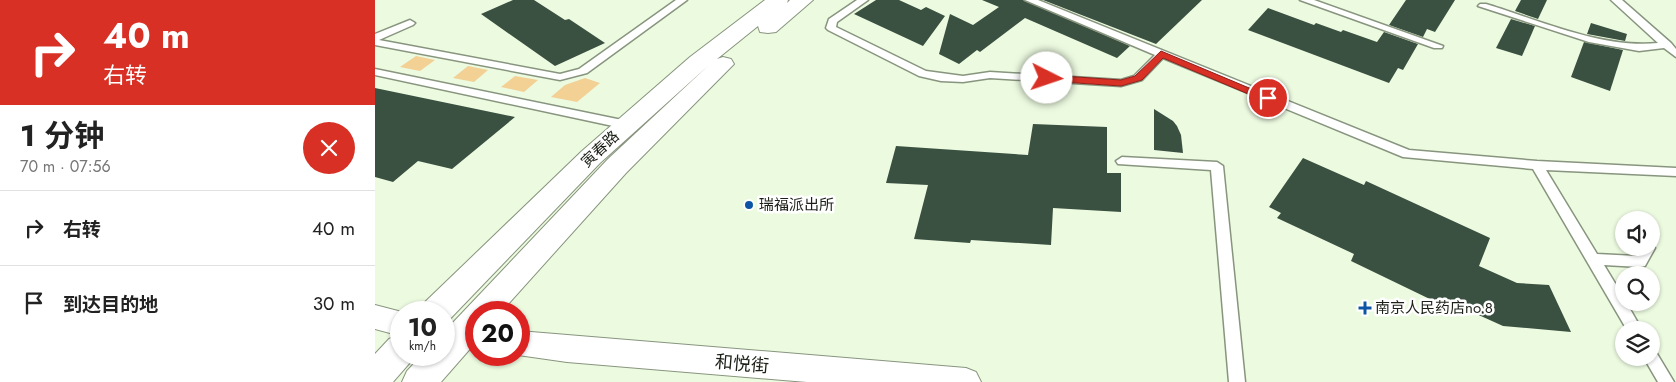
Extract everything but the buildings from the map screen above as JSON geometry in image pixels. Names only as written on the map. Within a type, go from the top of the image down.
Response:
[{"type":"main road","name":"寅春路","points":[[447,301],[549,198],[627,125],[698,62],[777,0]]},
{"type":"main road","name":"寅春路","points":[[419,382],[624,160],[716,70],[803,0]]},
{"type":"main road","points":[[375,378],[390,361]]},
{"type":"street","points":[[375,317],[390,321]]},
{"type":"street","name":"和悦街","points":[[530,344],[577,350],[966,382]]},
{"type":"lane","points":[[375,40],[560,77],[583,70],[682,0]]},
{"type":"lane","points":[[863,0],[832,21],[831,28],[923,74],[941,78],[990,75],[1121,83],[1138,78],[1161,54]]},
{"type":"lane","points":[[1029,0],[1393,150],[1407,154],[1537,165],[1676,172]]},
{"type":"lane","points":[[1305,0],[1438,46]]},
{"type":"lane","points":[[1616,0],[1676,54]]},
{"type":"lane","points":[[1483,6],[1589,39],[1639,48],[1667,45]]},
{"type":"lane","points":[[375,40],[410,23]]},
{"type":"lane","points":[[375,72],[627,125]]},
{"type":"lane","points":[[1122,161],[1217,166],[1237,382]]},
{"type":"lane","points":[[1537,165],[1630,321]]},
{"type":"lane","points":[[1593,259],[1640,262],[1643,256]]},
{"type":"lane","points":[[1656,366],[1666,382]]},
{"type":"shaded area","points":[[416,56],[435,60],[420,71],[400,67]]},
{"type":"shaded area","points":[[468,66],[488,70],[474,82],[453,78]]},
{"type":"shaded area","points":[[515,76],[538,80],[524,92],[501,87]]},
{"type":"shaded area","points":[[585,78],[600,83],[577,102],[551,97],[565,85]]},
{"type":"place","name":"瑞福派出所","points":[[749,205]]},
{"type":"place","name":"南京人民药店no.8","points":[[1365,308]]},
{"type":"route","points":[[1047,78],[1121,83],[1138,78],[1161,54],[1268,98]]}]
